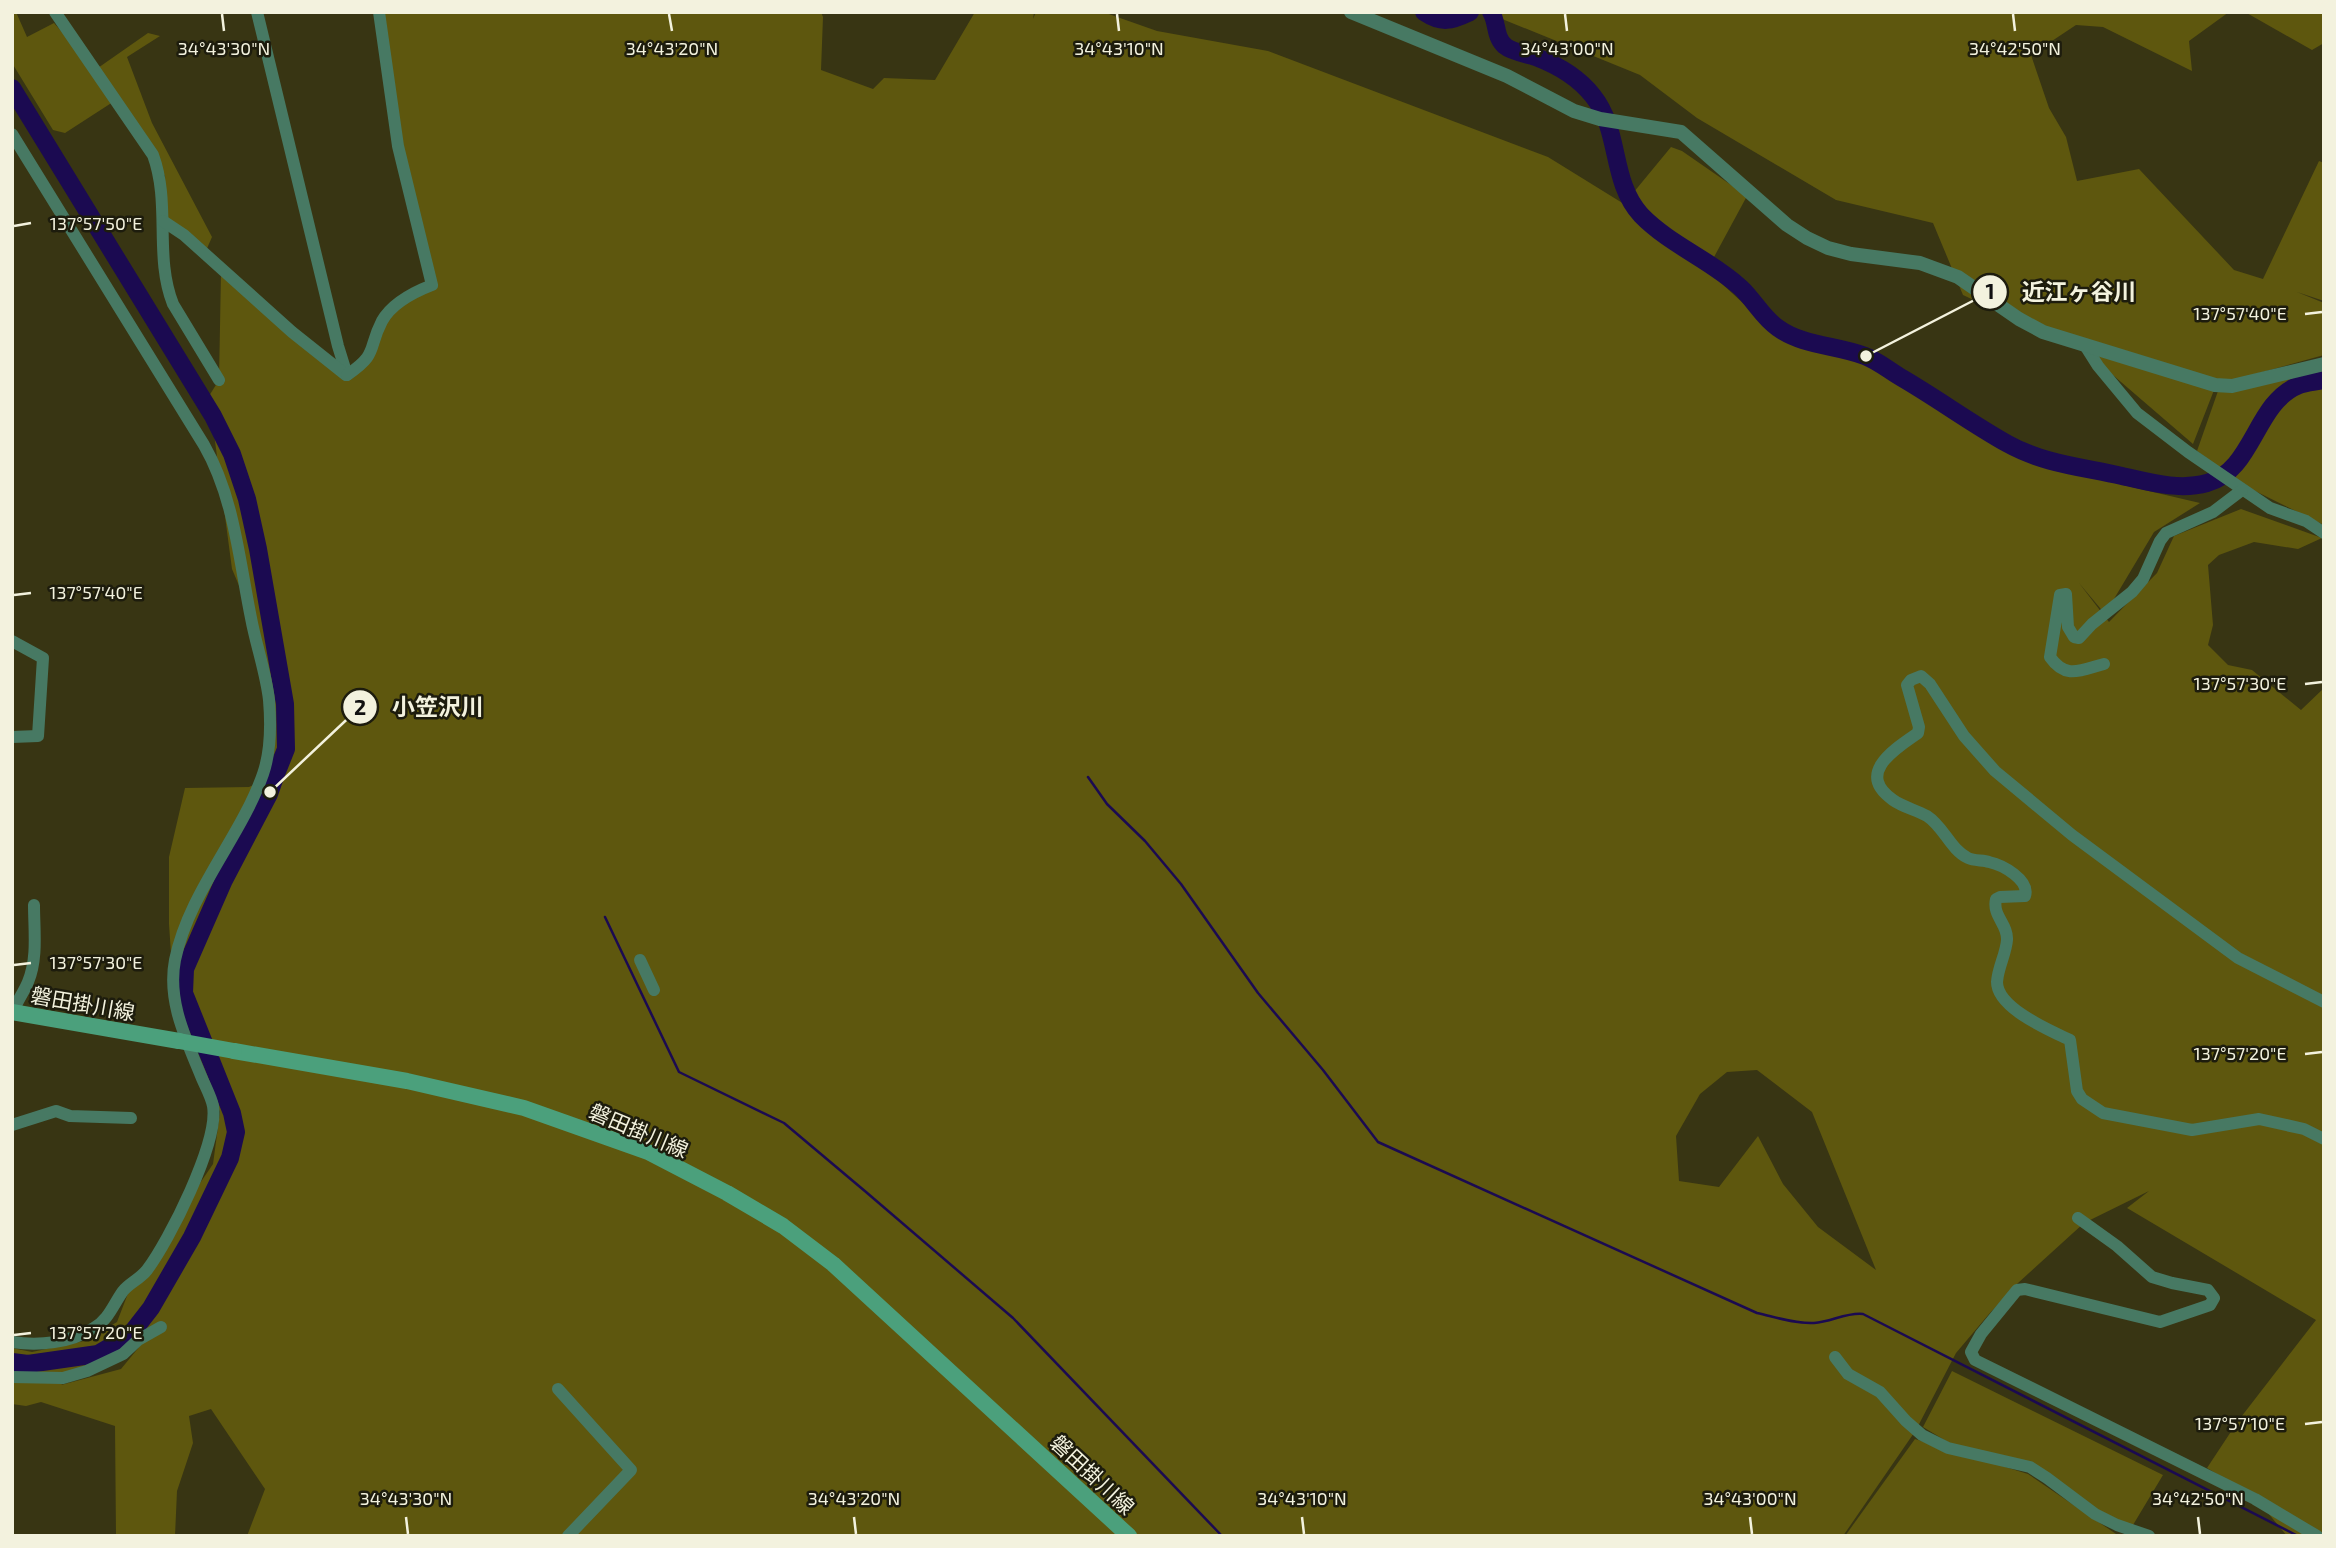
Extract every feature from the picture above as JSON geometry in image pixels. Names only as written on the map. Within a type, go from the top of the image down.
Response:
[{"type":"main road","name":"磐田掛川線","points":[[13,1012],[407,1081],[524,1108],[648,1152],[783,1226],[833,1264],[1129,1536]]},
{"type":"street","points":[[55,12],[153,155],[160,180],[163,262],[168,292],[219,380]]},
{"type":"street","points":[[257,12],[347,375]]},
{"type":"street","points":[[347,375],[370,355],[389,310],[420,289],[432,285],[398,146],[379,12]]},
{"type":"street","points":[[1351,12],[1507,76],[1574,111],[1681,132],[1787,225],[1807,238],[1828,248],[1851,254],[1920,263],[1958,276],[2043,332],[2216,385],[2232,386],[2324,365]]},
{"type":"street","points":[[12,134],[197,434],[219,476],[231,510],[268,698],[270,731],[264,771],[253,798],[201,892],[175,960],[175,1008],[213,1106],[212,1132],[206,1156],[159,1254],[144,1274],[125,1289],[107,1318],[93,1329],[72,1337],[27,1344],[12,1342]]},
{"type":"street","points":[[163,221],[184,235],[292,332],[347,375]]},
{"type":"street","points":[[2086,346],[2098,366],[2137,413],[2270,508],[2306,521],[2324,533]]},
{"type":"street","points":[[2104,664],[2066,672],[2057,667],[2050,657],[2060,595],[2066,594],[2068,627],[2074,637],[2079,638],[2132,592],[2143,579],[2166,533],[2213,512],[2242,490]]},
{"type":"street","points":[[12,641],[43,658],[38,736],[12,737]]},
{"type":"street","points":[[2324,1002],[2238,958],[2072,835],[1995,771],[1964,736],[1930,684],[1921,676],[1907,685],[1919,727],[1918,733],[1892,751],[1882,762],[1877,772],[1877,782],[1881,790],[1894,802],[1939,825],[1953,846],[1969,859],[1998,865],[2023,883],[2025,896],[1996,899],[1995,906],[2006,931],[2007,941],[1997,980],[1998,991],[2007,1002],[2034,1023],[2070,1040],[2074,1083],[2082,1100],[2103,1113],[2192,1130],[2259,1119],[2304,1129],[2324,1139]]},
{"type":"street","points":[[13,1012],[27,984],[34,956],[34,905]]},
{"type":"street","points":[[640,960],[654,990]]},
{"type":"street","points":[[12,1125],[56,1111],[69,1116],[131,1118]]},
{"type":"street","points":[[2078,1218],[2117,1246],[2152,1277],[2208,1290],[2214,1298],[2210,1305],[2160,1322],[2025,1289],[2017,1290],[1981,1334],[1971,1352],[1975,1360],[2255,1499],[2317,1536]]},
{"type":"street","points":[[12,1377],[63,1378],[87,1371],[124,1354],[138,1340],[162,1327]]},
{"type":"street","points":[[1835,1357],[1848,1374],[1880,1392],[1906,1422],[1922,1435],[1948,1448],[2029,1467],[2095,1514],[2149,1536]]},
{"type":"street","points":[[558,1389],[631,1470],[568,1536]]},
{"type":"shaded area","points":[[12,12],[16,12],[27,37],[54,23],[95,70],[148,33],[160,36],[127,57],[152,123],[212,237],[205,253],[166,223],[165,176],[116,100],[65,133],[53,130],[12,63]]},
{"type":"shaded area","points":[[379,12],[821,12],[821,70],[873,89],[884,78],[935,80],[975,12],[1034,12],[1033,19],[1036,12],[1103,12],[1157,31],[1268,51],[1548,157],[1624,204],[1671,147],[1682,151],[1747,196],[1707,270],[1784,341],[1852,356],[1881,369],[1990,443],[2123,485],[2200,503],[2154,532],[2105,614],[2079,583],[2109,622],[2157,573],[2174,536],[2241,509],[2322,538],[2298,549],[2254,542],[2219,555],[2208,565],[2213,625],[2208,645],[2228,665],[2252,670],[2301,710],[2324,688],[2324,1536],[2287,1536],[2254,1496],[2207,1468],[2238,1421],[2316,1320],[2127,1208],[2149,1191],[2084,1223],[2018,1283],[1989,1314],[1956,1353],[1916,1430],[1843,1536],[247,1536],[265,1489],[211,1409],[189,1416],[193,1443],[177,1491],[175,1536],[116,1536],[115,1426],[41,1402],[26,1406],[12,1404],[12,1348],[32,1352],[84,1341],[117,1322],[132,1283],[213,1164],[220,1112],[185,1015],[219,1054],[207,1033],[174,998],[169,924],[169,857],[185,788],[249,787],[276,774],[269,708],[240,588],[232,569],[209,396],[219,380],[221,272],[347,375],[369,357],[389,310],[432,285],[398,146]],"holes":[[[1757,1070],[1812,1112],[1876,1270],[1818,1227],[1783,1184],[1758,1136],[1719,1187],[1679,1181],[1676,1136],[1700,1094],[1727,1072]],[[158,1324],[121,1369],[61,1385]]]},
{"type":"shaded area","points":[[1485,12],[2229,12],[2189,41],[2192,71],[2103,27],[2076,25],[2031,55],[2049,108],[2066,137],[2077,181],[2139,169],[2234,270],[2263,279],[2319,161],[2324,163],[2324,301],[2297,292],[2324,303],[2324,355],[2216,385],[2193,444],[2085,351],[1963,295],[1933,223],[1836,200],[1697,118],[1640,75]]},
{"type":"shaded area","points":[[2245,12],[2324,12],[2324,43],[2312,50]]},
{"type":"shaded area","points":[[2324,370],[2324,525],[2241,484],[2197,451],[2218,391]]},
{"type":"shaded area","points":[[1952,1371],[2163,1475],[2130,1530],[2017,1463],[1966,1453],[1923,1427]]},
{"type":"shaded area","points":[[1915,1439],[2028,1474],[2119,1536],[1845,1536]]},
{"type":"waterway","points":[[1424,12],[1441,20],[1470,12]]},
{"type":"waterway","points":[[1491,12],[1499,38],[1505,46],[1560,68],[1581,83],[1593,96],[1608,125],[1624,187],[1631,202],[1652,226],[1729,278],[1778,328],[1809,342],[1870,358],[2022,451],[2064,464],[2153,483],[2175,486],[2207,483],[2222,476],[2235,465],[2262,421],[2283,395],[2300,385],[2324,380]]},
{"type":"waterway","points":[[12,88],[213,416],[232,454],[247,499],[258,549],[285,704],[286,749],[269,794],[224,880],[185,969],[184,993],[232,1113],[236,1132],[230,1158],[192,1237],[151,1308],[130,1335],[98,1354],[28,1364],[12,1362]]},
{"type":"waterway","points":[[1088,777],[1107,804],[1145,841],[1181,884],[1258,993],[1323,1070],[1378,1142],[1757,1313],[1807,1323],[1863,1314],[2298,1536]]},
{"type":"waterway","points":[[605,917],[679,1072],[784,1123],[866,1192],[1013,1318],[1222,1536]]},
{"type":"place","name":"近江ヶ谷川","points":[[1866,356]]},
{"type":"place","name":"小笠沢川","points":[[270,792]]}]
